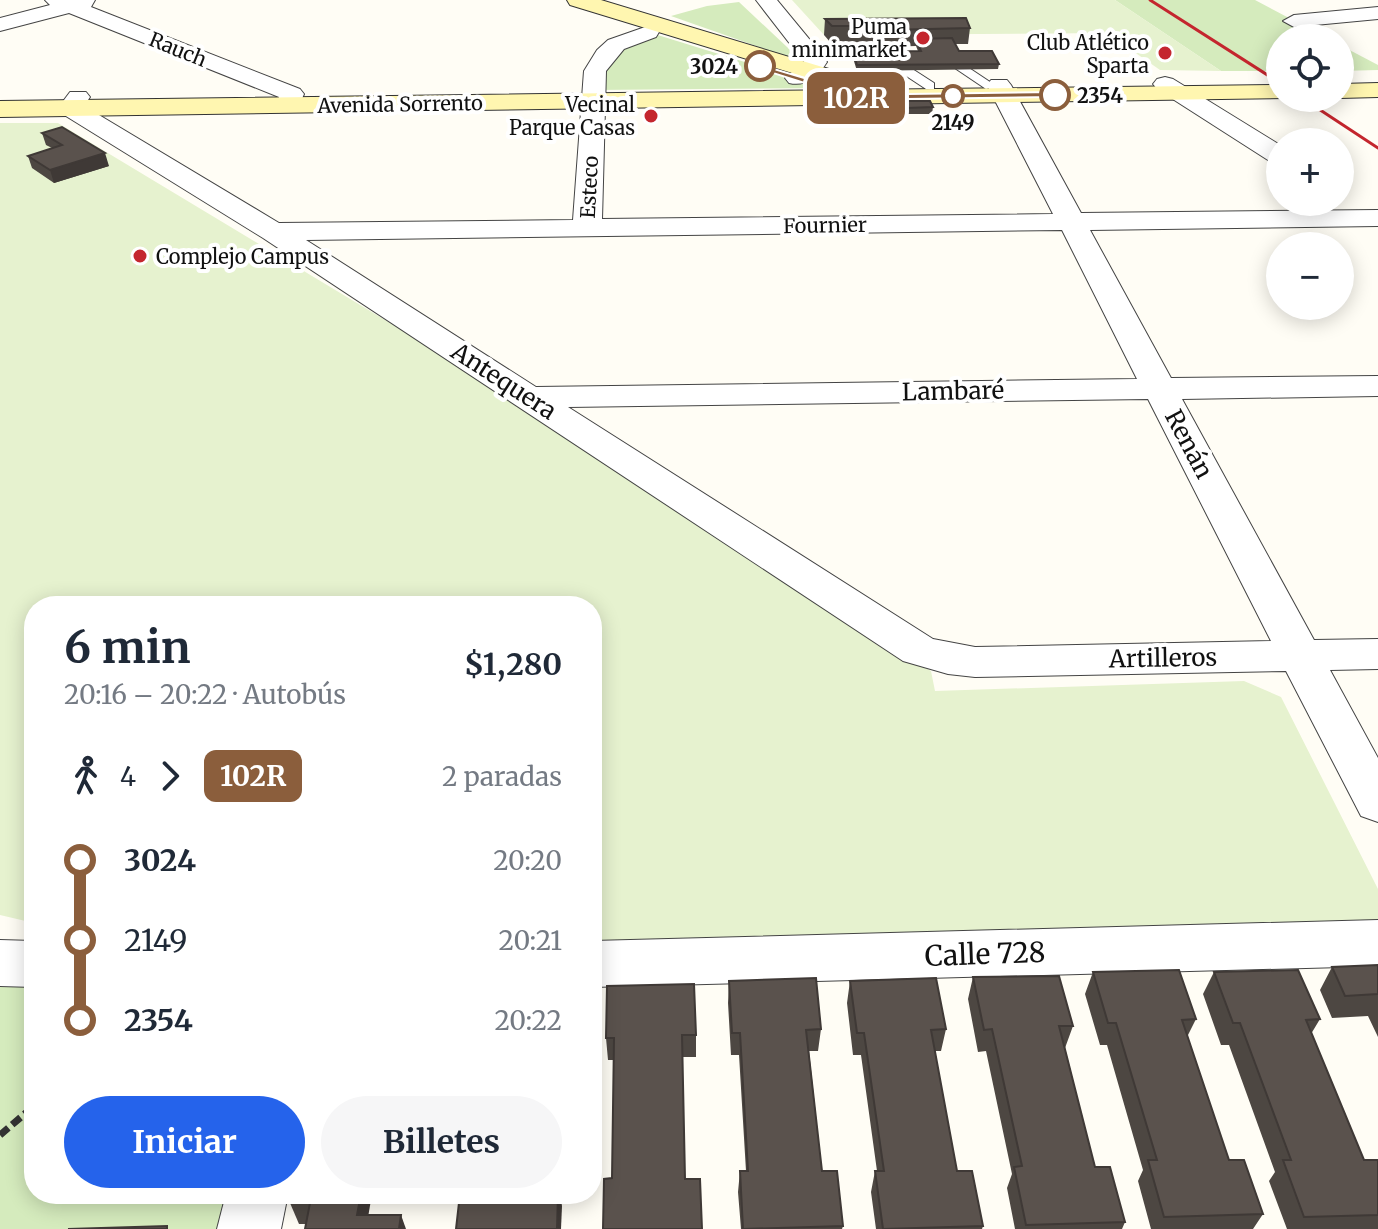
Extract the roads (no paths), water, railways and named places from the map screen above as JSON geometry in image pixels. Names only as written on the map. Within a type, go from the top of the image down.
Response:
[{"type":"main road","points":[[570,2],[816,78]]},
{"type":"main road","points":[[570,2],[648,32],[816,78]]},
{"type":"main road","name":"Avenida Sorrento","points":[[0,98],[74,102],[593,96],[816,78],[865,92],[1173,88],[1266,84]]},
{"type":"main road","points":[[1354,82],[1378,82]]},
{"type":"main road","name":"Avenida Sorrento","points":[[865,92],[930,86],[998,89]]},
{"type":"main road","name":"Avenida Sorrento","points":[[1173,88],[1266,91]]},
{"type":"main road","points":[[1354,91],[1378,90]]},
{"type":"main road","name":"Avenida Sorrento","points":[[0,109],[74,102]]},
{"type":"street","points":[[0,25],[63,3],[95,0]]},
{"type":"street","points":[[766,0],[816,78]]},
{"type":"street","name":"Rauch","points":[[63,3],[290,100]]},
{"type":"street","points":[[1294,21],[1378,13]]},
{"type":"street","name":"Esteco","points":[[587,228],[595,71],[604,52],[620,41],[648,32]]},
{"type":"street","points":[[1173,88],[1266,147]]},
{"type":"street","name":"Renán","points":[[998,89],[1378,803]]},
{"type":"street","name":"Antequera","points":[[74,102],[918,650],[948,659]]},
{"type":"street","points":[[1354,203],[1378,218]]},
{"type":"street","name":"Fournier","points":[[273,232],[1378,218]]},
{"type":"street","name":"Lambaré","points":[[529,397],[1378,386]]},
{"type":"street","name":"Artilleros","points":[[948,659],[975,662],[1378,654]]},
{"type":"street","name":"Calle 728","points":[[602,964],[1378,943]]},
{"type":"street","points":[[0,963],[24,964]]},
{"type":"street","points":[[249,1229],[255,1204]]},
{"type":"lane","points":[[882,54],[930,86]]},
{"type":"lane","points":[[816,78],[882,54],[911,54]]},
{"type":"lane","points":[[926,54],[940,54],[998,89]]},
{"type":"railway","points":[[1150,0],[1266,74]]},
{"type":"railway","points":[[1323,112],[1378,148]]},
{"type":"place","name":"Puma minimarket","points":[[923,38]]},
{"type":"place","name":"Club Atlético Sparta","points":[[1165,53]]},
{"type":"place","name":"3024","points":[[760,66]]},
{"type":"place","name":"2354","points":[[1055,95]]},
{"type":"place","name":"2149","points":[[953,96]]},
{"type":"place","name":"Vecinal Parque Casas","points":[[651,116]]},
{"type":"place","name":"Complejo Campus","points":[[140,256]]}]
